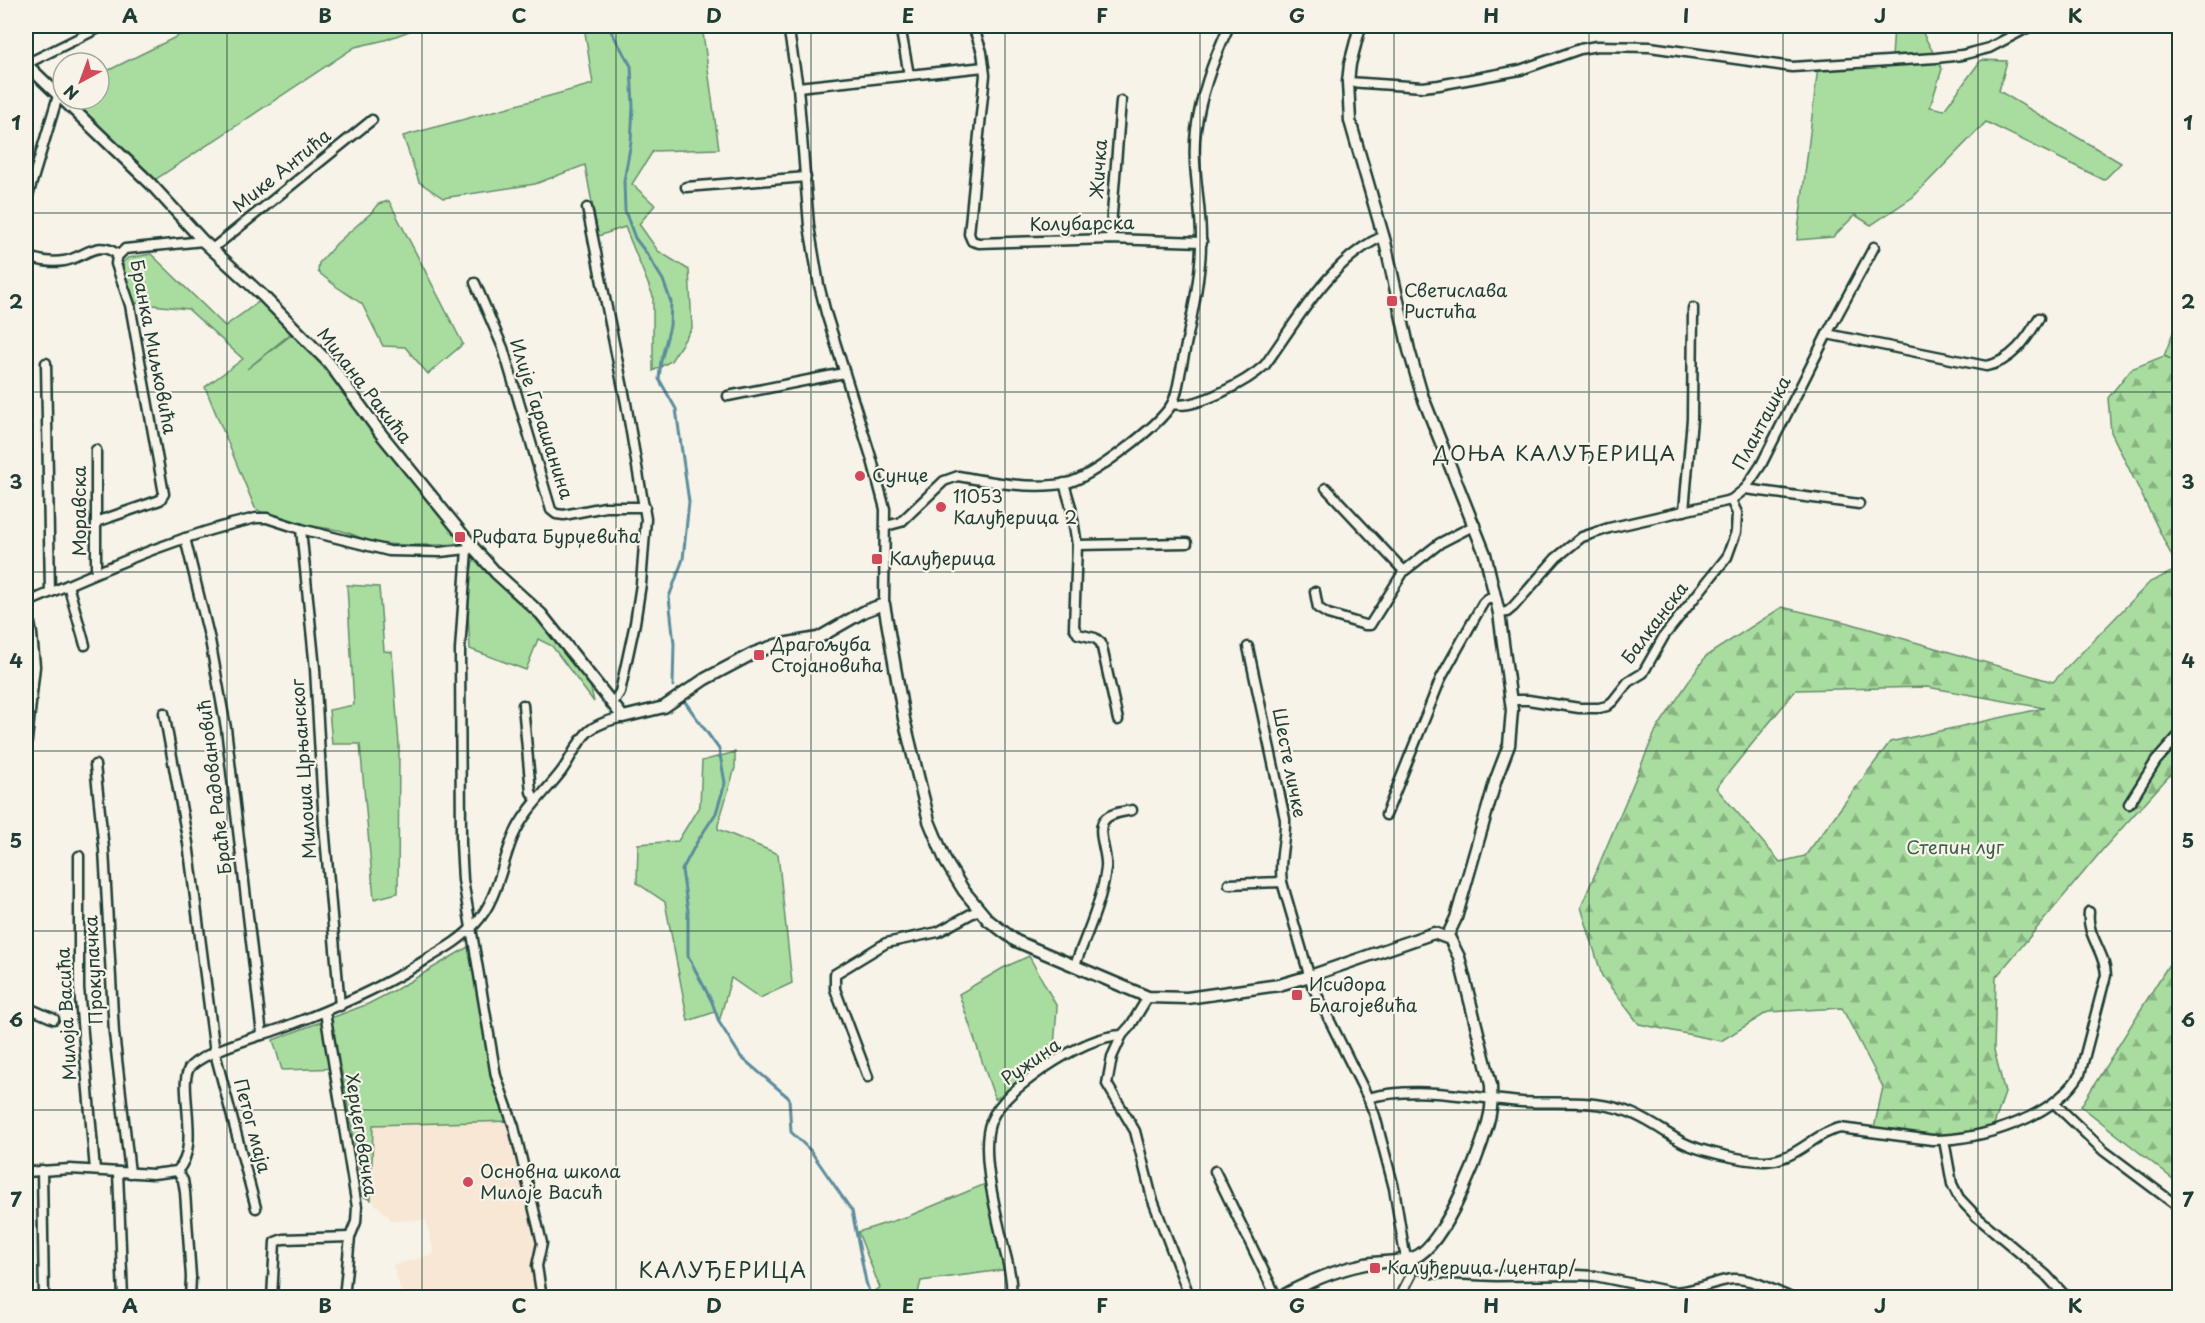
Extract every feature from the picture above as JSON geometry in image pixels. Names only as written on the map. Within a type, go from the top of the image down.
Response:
[{"type":"street","points":[[26,64],[103,26]]},
{"type":"street","points":[[788,26],[798,87],[810,226],[819,285],[882,497],[885,526],[884,604],[904,719],[928,821],[946,861],[964,891],[978,910],[1016,941],[1148,997],[1187,998],[1279,985],[1434,933],[1447,937],[1453,942],[1460,957],[1491,1085],[1491,1108],[1480,1147],[1453,1210],[1432,1244],[1418,1256],[1406,1260],[1346,1268],[1278,1298],[1215,1171]]},
{"type":"street","points":[[900,26],[909,75]]},
{"type":"street","points":[[798,87],[984,67],[982,52],[973,26]]},
{"type":"street","points":[[885,526],[901,522],[944,480],[951,477],[958,476],[1009,484],[1064,483],[1083,477],[1101,466],[1159,420],[1172,404],[1201,258],[1202,242],[1195,177],[1196,129],[1205,87],[1229,26]]},
{"type":"street","points":[[1360,26],[1347,82],[1353,134],[1374,198],[1409,350],[1422,395],[1485,554],[1499,613],[1511,700],[1512,723],[1509,745],[1496,779],[1456,918],[1447,937]]},
{"type":"street","points":[[1347,82],[1423,87],[1458,83],[1520,70],[1580,49],[1597,46],[1650,47],[1792,67],[1936,58],[1962,55],[1989,48],[2031,26]]},
{"type":"street","name":"Милана Ракића","points":[[26,64],[51,89]]},
{"type":"street","name":"Колубарска","points":[[984,67],[985,85],[969,234],[972,241],[979,243],[1110,239],[1202,242]]},
{"type":"street","name":"Жичка","points":[[1110,239],[1121,101]]},
{"type":"street","points":[[26,202],[53,111]]},
{"type":"street","name":"Милана Ракића","points":[[74,111],[150,183],[203,241],[263,296],[329,363],[381,434],[470,547],[541,614],[623,717]]},
{"type":"street","name":"Мике Антића","points":[[212,249],[372,120]]},
{"type":"street","points":[[686,187],[806,177]]},
{"type":"street","points":[[587,208],[645,507],[641,584],[620,692],[613,703]]},
{"type":"street","points":[[1172,404],[1179,406],[1190,404],[1241,383],[1265,366],[1327,279],[1369,243],[1384,236]]},
{"type":"street","name":"Бранка Миљковића","points":[[96,522],[160,500],[164,494],[130,305],[116,264],[118,255],[125,249],[203,241]]},
{"type":"street","points":[[26,255],[40,260],[61,262],[102,247],[118,255]]},
{"type":"street","name":"Планташка","points":[[1499,613],[1507,612],[1513,607],[1556,558],[1582,537],[1731,500],[1745,489],[1761,465],[1827,334],[1874,248]]},
{"type":"street","name":"Илије Гарашанина","points":[[475,283],[503,348],[551,510],[556,514],[564,515],[605,507],[645,507]]},
{"type":"street","points":[[1684,511],[1692,419],[1694,308]]},
{"type":"street","points":[[1827,334],[1986,366],[2019,348],[2039,318]]},
{"type":"street","points":[[46,363],[50,592]]},
{"type":"street","points":[[728,396],[844,373]]},
{"type":"street","name":"Моравска","points":[[96,450],[96,572]]},
{"type":"street","points":[[1064,483],[1071,507],[1077,545],[1074,627],[1081,636],[1095,638],[1101,643],[1118,720]]},
{"type":"street","points":[[1326,488],[1404,571]]},
{"type":"street","points":[[1745,489],[1859,504]]},
{"type":"street","name":"Балканска","points":[[1511,700],[1528,700],[1579,708],[1599,708],[1613,701],[1628,682],[1643,673],[1657,645],[1728,557],[1732,547],[1737,513],[1731,500]]},
{"type":"street","points":[[26,749],[35,666],[26,603],[50,592],[185,538],[261,517],[388,551],[440,552],[470,547],[459,650],[463,880],[496,1076],[514,1127],[542,1243],[537,1266],[542,1298]]},
{"type":"street","points":[[1315,592],[1318,608],[1328,614],[1370,625],[1404,571],[1440,543],[1475,525]]},
{"type":"street","name":"Милоша Црњанског","points":[[302,529],[315,669],[324,825],[339,1006]]},
{"type":"street","name":"Браће Радовановић","points":[[185,538],[210,640],[226,728],[262,1035]]},
{"type":"street","points":[[1077,545],[1187,543]]},
{"type":"street","points":[[68,585],[85,645]]},
{"type":"street","points":[[1386,815],[1441,678],[1484,603],[1487,599],[1495,597]]},
{"type":"street","points":[[26,1172],[94,1170],[161,1174],[177,1170],[184,1161],[188,1139],[187,1072],[194,1064],[215,1053],[325,1012],[381,986],[420,964],[472,928],[491,901],[517,827],[536,800],[562,771],[590,730],[606,722],[664,707],[705,679],[754,653],[776,645],[818,638],[865,610],[884,604]]},
{"type":"street","name":"Шесте личке","points":[[1248,647],[1285,819],[1286,829],[1280,862],[1282,882],[1314,990],[1368,1098],[1385,1151],[1394,1188],[1406,1260],[1411,1275],[1400,1298]]},
{"type":"street","points":[[523,705],[531,792],[536,800]]},
{"type":"street","name":"Петог маја","points":[[164,713],[188,843],[215,1053],[256,1208]]},
{"type":"street","points":[[2129,804],[2156,761],[2180,734]]},
{"type":"street","name":"Прокупачка","points":[[95,765],[104,849],[114,1033],[130,1173]]},
{"type":"street","points":[[1075,965],[1094,916],[1104,880],[1107,864],[1102,826],[1104,820],[1132,810]]},
{"type":"street","name":"Милоја Васића","points":[[79,856],[79,988],[94,1170]]},
{"type":"street","points":[[1229,884],[1282,882]]},
{"type":"street","points":[[868,1077],[835,989],[835,974],[886,943],[938,932],[978,910]]},
{"type":"street","points":[[1368,1098],[1390,1094],[1426,1094],[1544,1103],[1604,1104],[1637,1115],[1698,1149],[1765,1161],[1792,1154],[1829,1131],[1840,1128],[1944,1140],[1983,1133],[2041,1112],[2055,1104],[2073,1086],[2080,1074],[2106,975],[2105,964],[2089,929],[2089,912]]},
{"type":"street","points":[[1148,997],[1122,1035],[1112,1057],[1107,1084],[1135,1131],[1157,1211],[1190,1298]]},
{"type":"street","points":[[26,1007],[54,1019]]},
{"type":"street","name":"Херцеговачка","points":[[325,1012],[357,1207],[356,1222],[350,1237],[344,1298]]},
{"type":"street","name":"Ружина","points":[[1011,1298],[1009,1269],[990,1182],[987,1145],[992,1119],[1000,1106],[1013,1093],[1053,1062],[1101,1038],[1122,1035]]},
{"type":"street","points":[[2055,1104],[2104,1151],[2180,1208]]},
{"type":"street","points":[[1944,1140],[1952,1184],[1959,1198],[1977,1217],[2046,1275],[2067,1298]]},
{"type":"street","points":[[42,1170],[44,1298]]},
{"type":"street","points":[[177,1170],[183,1180],[185,1192],[191,1277],[190,1298]]},
{"type":"street","points":[[118,1172],[123,1298]]},
{"type":"street","points":[[272,1298],[275,1242],[283,1239],[350,1237]]},
{"type":"street","points":[[1406,1260],[1430,1273],[1496,1276],[1577,1275],[1673,1292],[1733,1279],[1743,1280],[1792,1298]]},
{"type":"shaded area","points":[[512,1121],[542,1243],[537,1276],[542,1297],[403,1297],[393,1265],[434,1254],[426,1220],[393,1221],[371,1200],[373,1125]]},
{"type":"green space","points":[[198,26],[374,26],[385,28],[423,26],[385,40],[355,47],[150,183],[75,111],[111,111],[111,69]]},
{"type":"green space","points":[[584,26],[702,26],[719,149],[653,151],[632,184],[655,205],[639,224],[658,251],[689,270],[692,328],[671,361],[653,371],[653,296],[625,227],[598,236],[585,165],[535,184],[443,198],[419,182],[403,136],[593,84]]},
{"type":"green space","points":[[1894,26],[1920,28],[1942,69],[1930,107],[1944,110],[1981,60],[2007,61],[1999,91],[2121,163],[2104,180],[1986,122],[1913,197],[1871,225],[1855,215],[1833,237],[1797,240],[1818,67],[1892,58]]},
{"type":"green space","points":[[389,201],[463,344],[428,374],[405,347],[383,346],[362,304],[318,272],[319,263],[337,243],[378,204]]},
{"type":"green space","points":[[151,254],[225,326],[260,301],[295,330],[247,369],[298,330],[465,541],[437,545],[378,543],[339,530],[274,518],[255,508],[205,387],[243,359],[188,309],[135,303],[123,262],[128,258]]},
{"type":"green space","points":[[2179,317],[2179,363],[2164,356]]},
{"type":"green space","name":"Степин луг","points":[[2164,356],[2179,363],[2179,765],[2104,848],[1996,977],[1994,1050],[2005,1093],[1992,1130],[1932,1140],[1873,1133],[1883,1087],[1842,1008],[1768,1012],[1721,1041],[1639,1024],[1602,976],[1581,907],[1656,730],[1706,656],[1782,607],[1849,623],[2053,682],[2150,582],[2178,569],[2111,432],[2108,398],[2131,369]],"holes":[[[1927,687],[2044,708],[1890,742],[1805,856],[1780,862],[1716,788],[1796,690]]]},
{"type":"green space","points":[[480,557],[539,615],[588,675],[594,702],[552,646],[538,639],[526,670],[470,649],[467,594],[473,561]]},
{"type":"green space","points":[[347,585],[379,587],[384,651],[392,652],[399,745],[398,893],[374,899],[360,744],[332,744],[329,710],[354,705]]},
{"type":"green space","points":[[735,752],[735,768],[718,829],[778,854],[792,983],[760,998],[731,978],[719,1022],[715,1012],[688,1021],[665,902],[637,883],[638,844],[678,841],[700,805],[702,761]]},
{"type":"green space","points":[[468,947],[496,1076],[512,1121],[373,1125],[371,1200],[364,1197],[341,1068],[282,1070],[273,1040],[368,1004]]},
{"type":"green space","points":[[2179,948],[2179,1184],[2081,1106]]},
{"type":"green space","points":[[1029,956],[1057,1007],[1053,1062],[1023,1084],[995,1099],[959,994],[1003,968]]},
{"type":"green space","points":[[990,1182],[1009,1269],[921,1281],[917,1297],[864,1297],[880,1288],[858,1232],[909,1216]]},
{"type":"waterway","points":[[608,26],[631,66],[633,107],[631,142],[624,181],[625,211],[635,238],[663,280],[671,302],[670,326],[659,379],[676,409],[689,502],[683,559],[669,597],[674,644],[673,686]]},
{"type":"waterway","points":[[685,702],[719,749],[725,783],[716,813],[682,870],[688,911],[688,956],[712,1002],[719,1022],[741,1057],[789,1098],[791,1132],[810,1150],[852,1211],[871,1298]]},
{"type":"place","name":"Светислава Ристића","points":[[1392,301]]},
{"type":"place","name":"Сунце","points":[[860,476]]},
{"type":"place","name":"11053 Калуђерица 2","points":[[941,507]]},
{"type":"place","name":"Рифата Бурџевића","points":[[460,537]]},
{"type":"place","name":"Калуђерица","points":[[877,559]]},
{"type":"place","name":"Драгољуба Стојановића","points":[[759,655]]},
{"type":"place","name":"Исидора Благојевића","points":[[1297,995]]},
{"type":"place","name":"Основна школа Милоје Васић","points":[[468,1182]]},
{"type":"place","name":"Калуђерица /центар/","points":[[1375,1268]]},
{"type":"district","name":"ДОЊА КАЛУЂЕРИЦА","points":[[1555,454]]},
{"type":"district","name":"КАЛУЂЕРИЦА","points":[[723,1271]]}]
